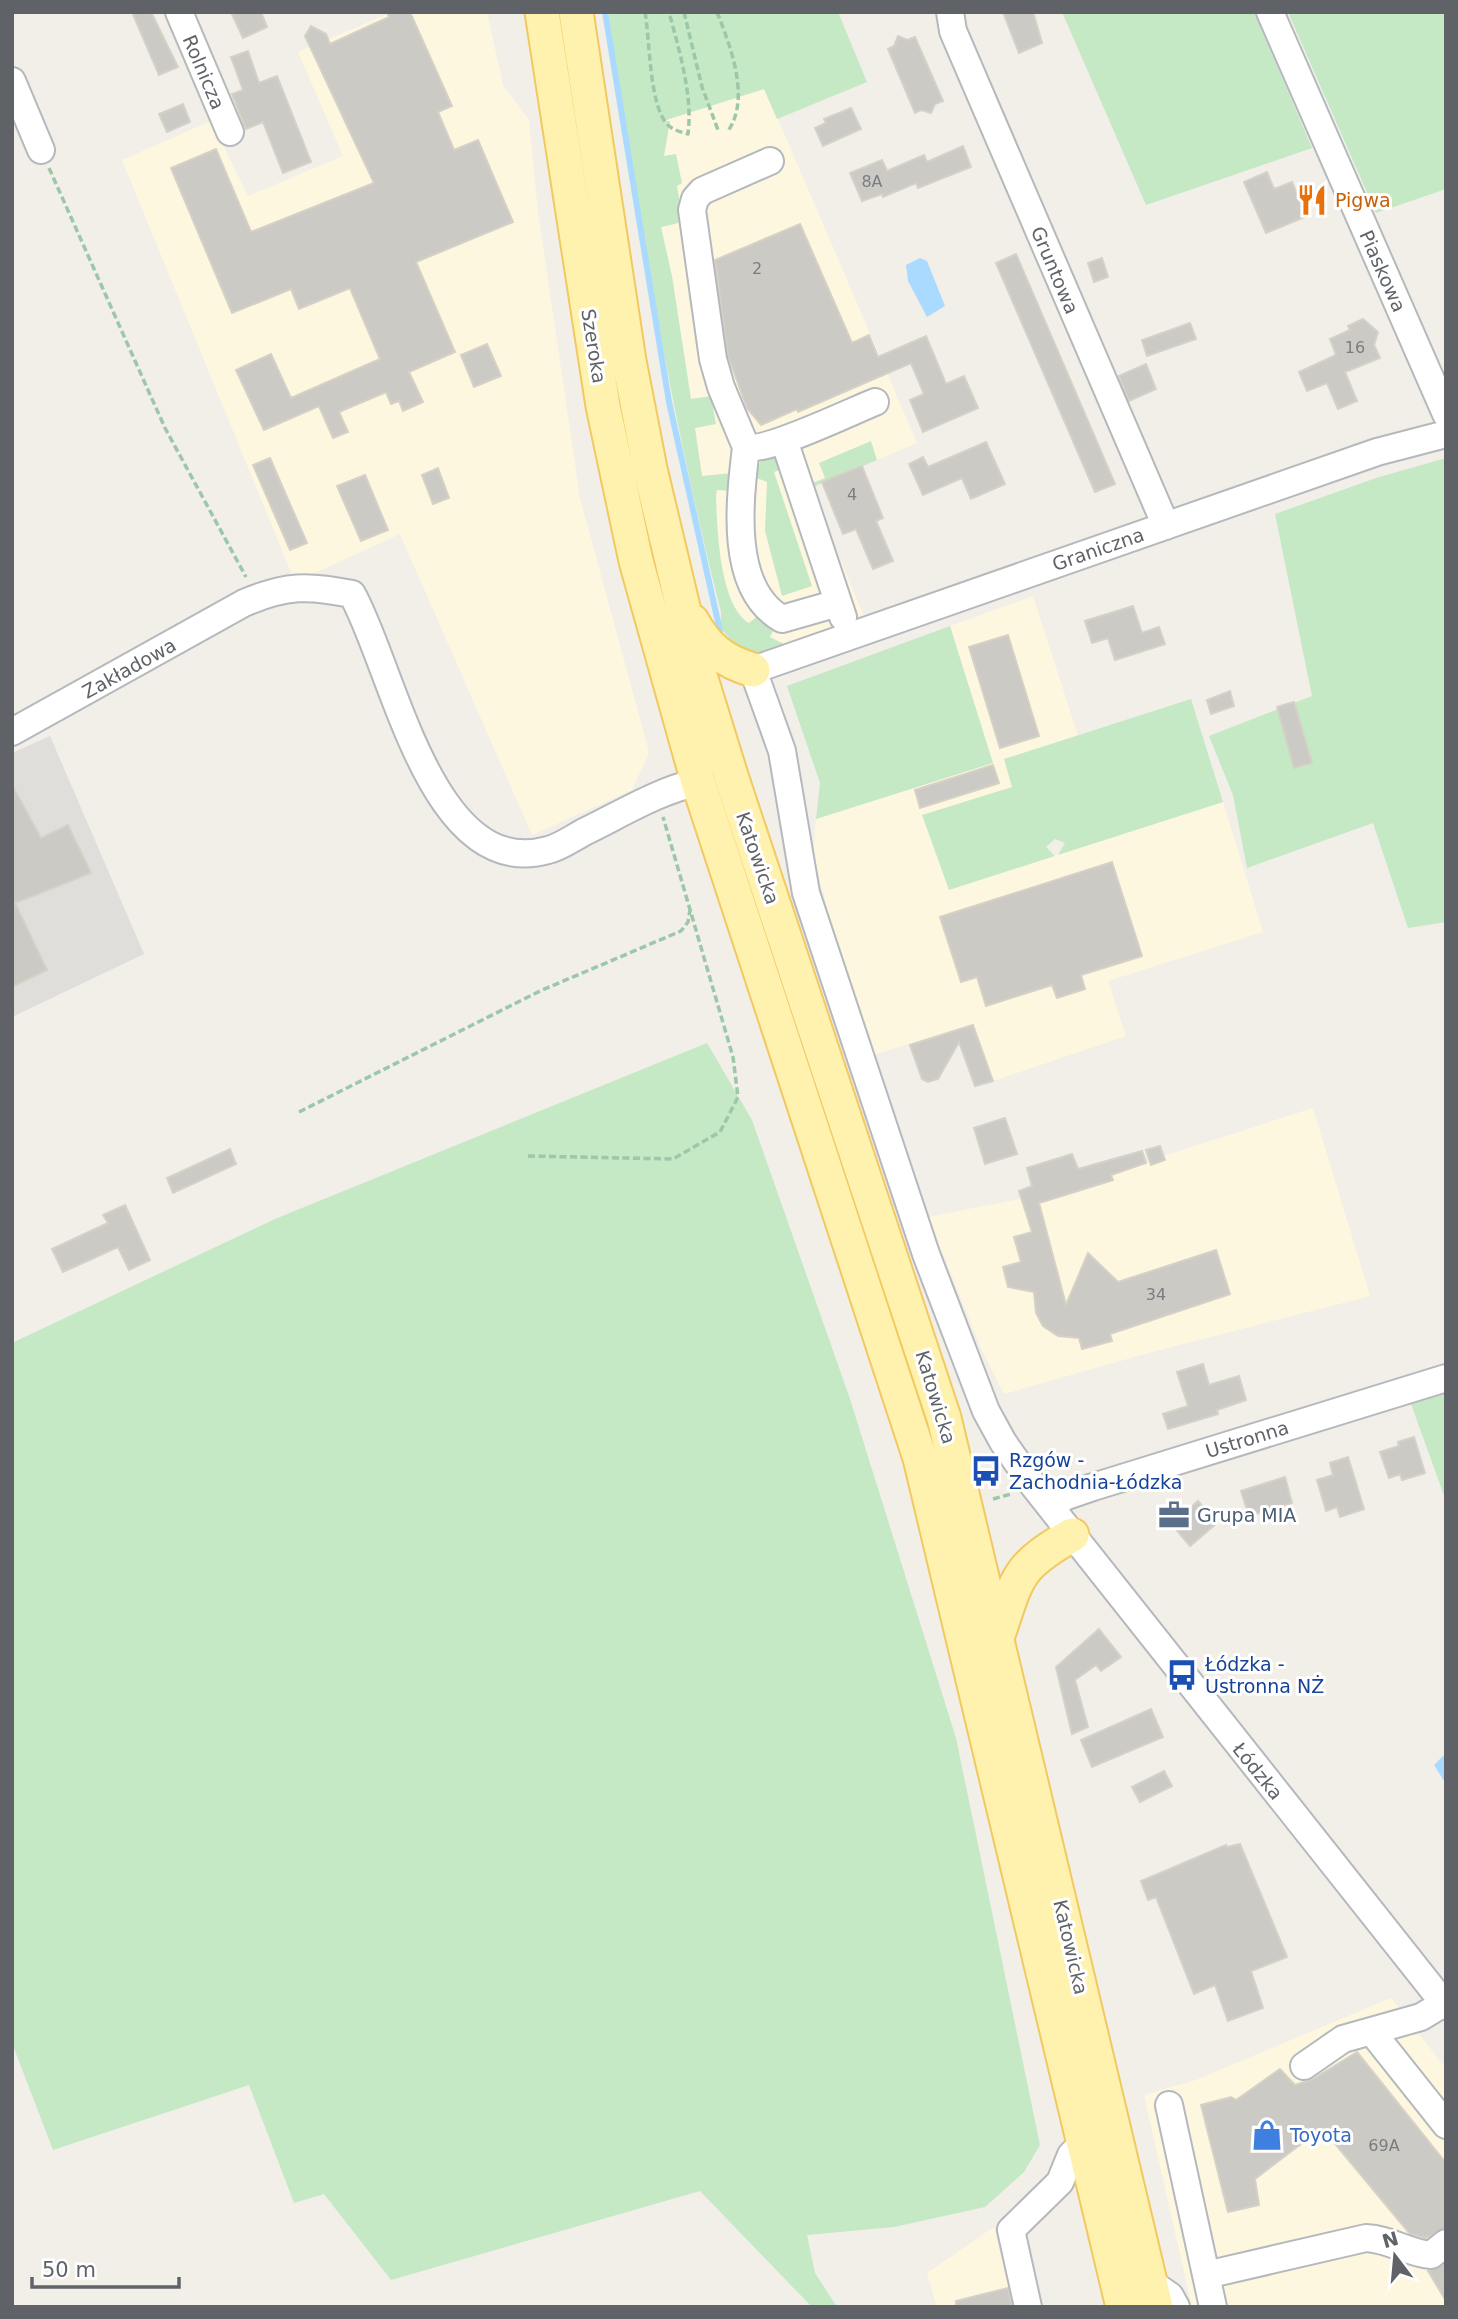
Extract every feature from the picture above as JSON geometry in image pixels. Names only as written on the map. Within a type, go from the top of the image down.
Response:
[{"type":"main road","name":"Szeroka","points":[[542,12],[606,419],[630,537],[682,671]]},
{"type":"main road","name":"Szeroka","points":[[576,12],[629,361],[650,469],[681,603],[682,671]]},
{"type":"main road","points":[[681,603],[702,639],[714,653],[731,664],[752,670]]},
{"type":"main road","name":"Katowicka","points":[[682,671],[698,782],[852,1243],[920,1458],[1123,2307]]},
{"type":"main road","name":"Katowicka","points":[[682,671],[732,779],[944,1418],[998,1635],[1153,2295]]},
{"type":"main road","points":[[998,1635],[1013,1587],[1023,1570],[1037,1555],[1072,1535]]},
{"type":"street","name":"Rolnicza","points":[[179,12],[230,132]]},
{"type":"street","name":"Gruntowa","points":[[950,12],[953,31],[1166,526]]},
{"type":"street","name":"Piaskowa","points":[[1270,12],[1446,414]]},
{"type":"street","points":[[12,81],[41,150]]},
{"type":"street","points":[[770,161],[702,191],[695,199],[692,209],[713,359],[721,387],[747,447],[740,521],[744,551],[758,599],[782,619],[838,603]]},
{"type":"street","points":[[747,447],[752,449],[784,440],[875,402]]},
{"type":"street","name":"Graniczna","points":[[752,670],[1377,452],[1446,435]]},
{"type":"street","points":[[784,440],[849,636]]},
{"type":"street","name":"Zakładowa","points":[[12,732],[250,600],[272,590],[312,586],[352,594],[363,615],[411,739],[440,798],[464,827],[491,845],[522,855],[550,850],[657,795]]},
{"type":"street","name":"Łódzka","points":[[752,670],[782,751],[806,893],[926,1254],[986,1411],[1003,1442],[1072,1535],[1445,2005]]},
{"type":"street","points":[[657,795],[698,782]]},
{"type":"street","name":"Ustronna","points":[[1052,1508],[1064,1497],[1093,1487],[1446,1378]]},
{"type":"street","points":[[1304,2066],[1343,2039],[1421,2017],[1445,2005]]},
{"type":"street","points":[[1372,2032],[1446,2125]]},
{"type":"street","points":[[1169,2105],[1213,2307]]},
{"type":"street","points":[[1028,2307],[1011,2230],[1060,2182],[1071,2155],[1084,2142]]},
{"type":"street","points":[[1206,2275],[1366,2238],[1383,2239],[1414,2254],[1431,2255],[1446,2244]]},
{"type":"street","points":[[1153,2295],[1170,2296],[1176,2307]]},
{"type":"path","points":[[645,12],[650,77],[663,120],[670,127],[688,134],[690,116],[678,40],[669,12]]},
{"type":"path","points":[[684,12],[702,88],[718,130]]},
{"type":"path","points":[[717,12],[734,57],[736,76],[734,122],[728,131]]},
{"type":"path","points":[[41,150],[165,428],[250,600]]},
{"type":"path","points":[[528,1156],[673,1159],[720,1132],[738,1097],[733,1057],[657,795]]},
{"type":"path","points":[[299,1112],[540,991],[681,930],[688,922],[691,910]]},
{"type":"path","points":[[993,1499],[1015,1493]]},
{"type":"shaded area","points":[[393,12],[487,12],[503,85],[529,120],[538,212],[580,498],[649,752],[632,790],[532,835],[400,534],[295,582],[122,160],[211,121],[248,196],[343,156],[298,52]]},
{"type":"shaded area","points":[[765,89],[917,443],[811,488],[867,624],[765,660],[734,616],[702,505],[647,126]]},
{"type":"shaded area","points":[[1033,596],[1078,736],[1004,759],[1037,861],[1223,802],[1263,932],[1108,981],[1126,1036],[990,1082],[972,1024],[873,1055],[832,927],[813,853],[816,819],[992,763],[950,626]]},
{"type":"shaded area","points":[[50,736],[144,954],[12,1017],[12,753]]},
{"type":"shaded area","points":[[1313,1108],[1370,1296],[1152,1352],[1004,1394],[981,1348],[928,1217],[1045,1194]]},
{"type":"shaded area","points":[[1391,1998],[1446,2069],[1446,2307],[1192,2307],[1144,2095],[1196,2080]]},
{"type":"shaded area","points":[[994,2227],[1013,2307],[937,2307],[927,2273]]},
{"type":"green space","points":[[608,12],[838,12],[867,82],[777,119],[764,89],[663,121],[670,121],[664,156],[676,154],[682,183],[677,186],[683,222],[661,227],[672,276],[691,399],[711,396],[716,424],[695,428],[702,476],[732,473],[730,491],[717,490],[716,494],[719,544],[726,583],[739,614],[749,623],[760,614],[776,625],[770,637],[790,647],[745,659],[721,628],[721,612],[686,464],[657,314]]},
{"type":"green space","points":[[1062,12],[1254,12],[1312,148],[1146,205]]},
{"type":"green space","points":[[1288,12],[1446,12],[1446,189],[1376,213]]},
{"type":"green space","points":[[871,441],[877,460],[811,488],[810,484],[825,478],[819,463]]},
{"type":"green space","points":[[776,453],[788,467],[774,472],[812,586],[782,596],[765,531],[767,482],[754,477],[762,458]]},
{"type":"green space","points":[[1446,458],[1446,922],[1408,928],[1373,823],[1247,868],[1233,795],[1209,736],[1312,696],[1275,514],[1376,478]]},
{"type":"green space","points":[[950,626],[993,763],[816,819],[820,783],[787,686]]},
{"type":"green space","points":[[1191,699],[1223,802],[1058,855],[1065,843],[1055,839],[1046,847],[1055,856],[949,890],[922,815],[1012,787],[1004,759]]},
{"type":"green space","points":[[707,1043],[752,1120],[850,1399],[956,1738],[1040,2145],[1024,2172],[985,2207],[894,2227],[807,2235],[815,2273],[837,2307],[812,2307],[700,2191],[391,2280],[324,2194],[294,2203],[249,2085],[53,2150],[12,2043],[12,1343],[275,1219]]},
{"type":"green space","points":[[1446,1393],[1446,1501],[1411,1404]]},
{"type":"water","points":[[920,258],[927,261],[945,306],[927,317],[908,281],[906,265]]},
{"type":"water","points":[[1446,1753],[1446,1784],[1434,1765]]},
{"type":"building","points":[[132,12],[151,12],[178,67],[159,75]]},
{"type":"building","points":[[231,12],[261,12],[267,27],[243,38]]},
{"type":"building","points":[[387,12],[410,12],[452,106],[438,112],[454,150],[478,140],[513,222],[416,262],[455,352],[409,372],[423,402],[403,411],[399,401],[391,404],[386,392],[339,412],[348,432],[333,438],[319,406],[264,430],[236,370],[271,354],[291,398],[380,359],[350,288],[299,309],[291,289],[232,313],[171,168],[216,149],[251,232],[374,183],[305,36],[311,26],[326,34],[330,44],[389,17]]},
{"type":"building","points":[[1003,12],[1033,12],[1042,43],[1019,53]]},
{"type":"building","points":[[898,36],[907,40],[915,37],[943,101],[935,104],[931,113],[921,110],[915,113],[888,49],[894,46]]},
{"type":"building","points":[[248,51],[259,83],[277,76],[311,162],[283,173],[263,122],[246,129],[232,94],[243,90],[231,57]]},
{"type":"building","points":[[183,104],[190,122],[167,132],[159,114]]},
{"type":"building","points":[[851,108],[861,129],[823,146],[815,128],[826,123],[824,119]]},
{"type":"building","points":[[963,146],[971,167],[918,188],[916,183],[883,197],[882,194],[862,201],[850,173],[882,160],[887,171],[924,155],[927,162]]},
{"type":"building","points":[[1267,172],[1274,189],[1292,182],[1307,216],[1266,233],[1244,182]]},
{"type":"building","points":[[800,224],[852,343],[869,335],[878,357],[926,336],[946,384],[964,376],[978,408],[923,432],[910,400],[924,394],[911,363],[798,412],[797,409],[761,425],[747,408],[728,356],[715,260]]},
{"type":"building","points":[[1016,254],[1115,484],[1095,492],[996,263]]},
{"type":"building","points":[[1102,258],[1108,277],[1094,282],[1088,263]]},
{"type":"building","points":[[1363,319],[1378,332],[1374,345],[1380,358],[1345,372],[1357,401],[1338,409],[1327,383],[1307,391],[1299,372],[1336,355],[1330,339],[1350,330],[1348,326]]},
{"type":"building","points":[[1190,323],[1196,339],[1147,356],[1142,340]]},
{"type":"building","points":[[487,344],[501,376],[474,387],[461,355]]},
{"type":"building","points":[[1146,364],[1156,389],[1129,401],[1119,376]]},
{"type":"building","points":[[986,442],[1005,484],[971,499],[962,478],[923,495],[909,464],[923,457],[928,467]]},
{"type":"building","points":[[270,458],[307,543],[290,550],[253,465]]},
{"type":"building","points":[[862,466],[883,518],[876,521],[893,561],[873,569],[856,529],[843,534],[822,482]]},
{"type":"building","points":[[438,468],[449,498],[433,504],[422,475]]},
{"type":"building","points":[[365,475],[388,530],[361,541],[337,486]]},
{"type":"building","points":[[1133,606],[1142,633],[1159,627],[1165,644],[1115,660],[1108,638],[1092,643],[1085,621]]},
{"type":"building","points":[[1008,635],[1039,736],[1000,748],[969,647]]},
{"type":"building","points":[[1230,691],[1234,706],[1211,714],[1207,700]]},
{"type":"building","points":[[1294,702],[1312,763],[1294,768],[1277,707]]},
{"type":"building","points":[[993,765],[999,783],[920,808],[915,790]]},
{"type":"building","points":[[12,785],[41,838],[68,825],[91,873],[15,903],[47,970],[12,987]]},
{"type":"building","points":[[1112,862],[1142,956],[1081,975],[1085,989],[1057,998],[1052,985],[986,1006],[977,977],[961,982],[940,917]]},
{"type":"building","points":[[973,1025],[993,1081],[975,1086],[959,1042],[938,1079],[928,1082],[922,1079],[910,1045]]},
{"type":"building","points":[[1005,1118],[1017,1154],[985,1164],[974,1128]]},
{"type":"building","points":[[1160,1146],[1165,1160],[1151,1165],[1146,1150]]},
{"type":"building","points":[[230,1149],[236,1164],[173,1193],[167,1178]]},
{"type":"building","points":[[1142,1151],[1146,1163],[1111,1175],[1113,1180],[1039,1203],[1066,1305],[1088,1253],[1118,1282],[1216,1250],[1230,1294],[1110,1334],[1112,1341],[1082,1349],[1079,1338],[1058,1336],[1043,1326],[1036,1313],[1034,1292],[1008,1287],[1003,1267],[1021,1262],[1014,1237],[1032,1232],[1019,1191],[1032,1186],[1027,1168],[1072,1154],[1078,1169]]},
{"type":"building","points":[[125,1205],[150,1260],[129,1270],[118,1247],[63,1272],[52,1249],[108,1223],[103,1215]]},
{"type":"building","points":[[1203,1364],[1209,1385],[1239,1376],[1246,1400],[1217,1410],[1218,1414],[1168,1429],[1163,1414],[1188,1406],[1177,1372]]},
{"type":"building","points":[[1414,1437],[1425,1473],[1402,1480],[1400,1474],[1389,1478],[1380,1452],[1399,1446],[1398,1442]]},
{"type":"building","points":[[1348,1457],[1364,1509],[1340,1517],[1337,1507],[1326,1511],[1317,1480],[1333,1475],[1330,1463]]},
{"type":"building","points":[[1285,1477],[1292,1503],[1249,1516],[1241,1491]]},
{"type":"building","points":[[1178,1501],[1186,1512],[1198,1501],[1217,1523],[1190,1546],[1163,1514]]},
{"type":"building","points":[[1099,1629],[1121,1657],[1101,1671],[1096,1665],[1075,1680],[1088,1727],[1072,1734],[1056,1667]]},
{"type":"building","points":[[1151,1709],[1163,1737],[1092,1767],[1081,1740]]},
{"type":"building","points":[[1164,1771],[1172,1786],[1140,1802],[1132,1787]]},
{"type":"building","points":[[1240,1844],[1287,1957],[1251,1971],[1263,2008],[1228,2021],[1215,1985],[1194,1994],[1156,1897],[1148,1900],[1141,1881],[1226,1845]]},
{"type":"building","points":[[1357,2052],[1446,2163],[1446,2228],[1426,2238],[1410,2234],[1322,2128],[1255,2179],[1259,2205],[1228,2212],[1201,2105],[1231,2097],[1236,2100],[1280,2069],[1295,2085],[1313,2079]]},
{"type":"building","points":[[1446,2263],[1446,2301],[1428,2271]]},
{"type":"building","points":[[1008,2288],[1012,2307],[956,2307],[956,2301]]},
{"type":"waterway","points":[[605,12],[669,402],[720,631]]},
{"type":"place","name":"Pigwa","points":[[1312,200]]},
{"type":"place","name":"Rzgów - Zachodnia-Łódzka","points":[[986,1471]]},
{"type":"place","name":"Grupa MIA","points":[[1174,1515]]},
{"type":"place","name":"Łódzka - Ustronna NŻ","points":[[1182,1675]]},
{"type":"place","name":"Toyota","points":[[1267,2135]]}]
